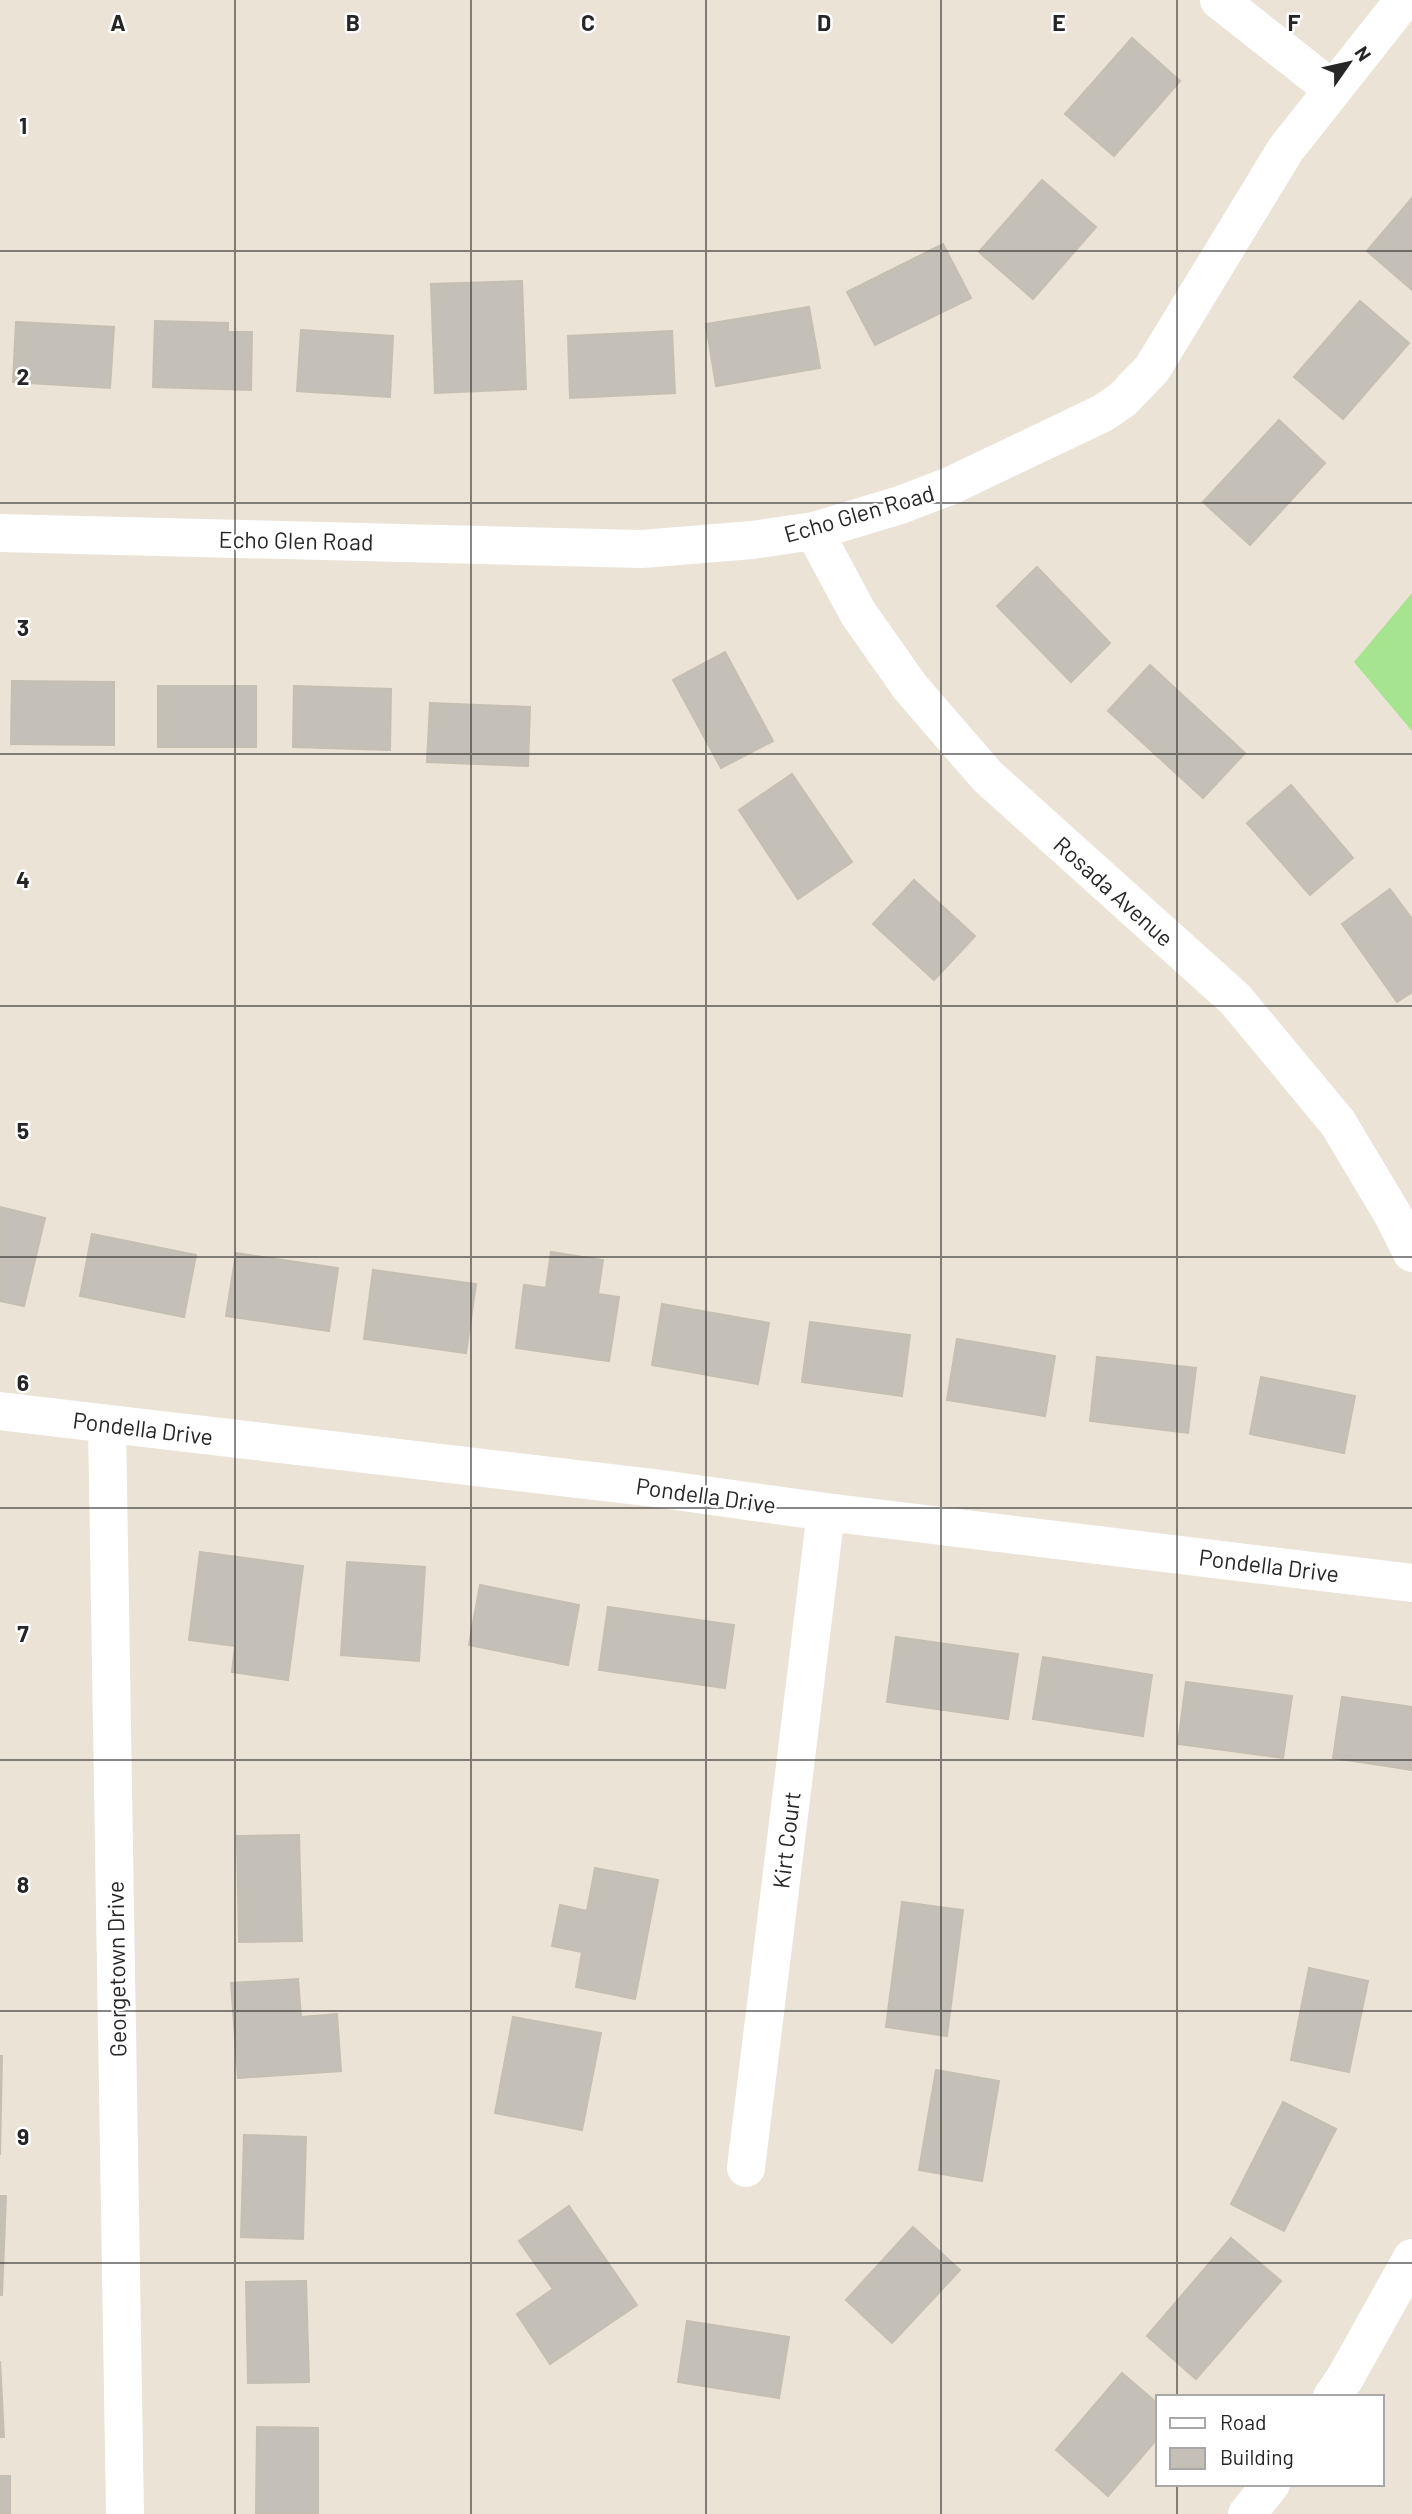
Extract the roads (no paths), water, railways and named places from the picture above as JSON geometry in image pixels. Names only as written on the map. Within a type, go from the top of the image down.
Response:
[{"type":"street","points":[[1219,0],[1332,89]]},
{"type":"street","name":"Echo Glen Road","points":[[0,533],[642,549],[752,540],[814,531],[900,505],[950,486],[1103,412],[1122,400],[1152,369],[1286,149],[1404,0]]},
{"type":"street","name":"Rosada Avenue","points":[[814,531],[858,613],[910,687],[986,776],[1244,1009],[1338,1123],[1393,1215],[1412,1253]]},
{"type":"street","name":"Pondella Drive","points":[[0,1411],[654,1488],[1412,1583]]},
{"type":"street","name":"Georgetown Drive","points":[[107,1424],[125,2514]]},
{"type":"street","name":"Kirt Court","points":[[746,2168],[825,1511]]},
{"type":"street","points":[[1333,2395],[1412,2258]]},
{"type":"street","points":[[1247,2514],[1269,2486]]}]
